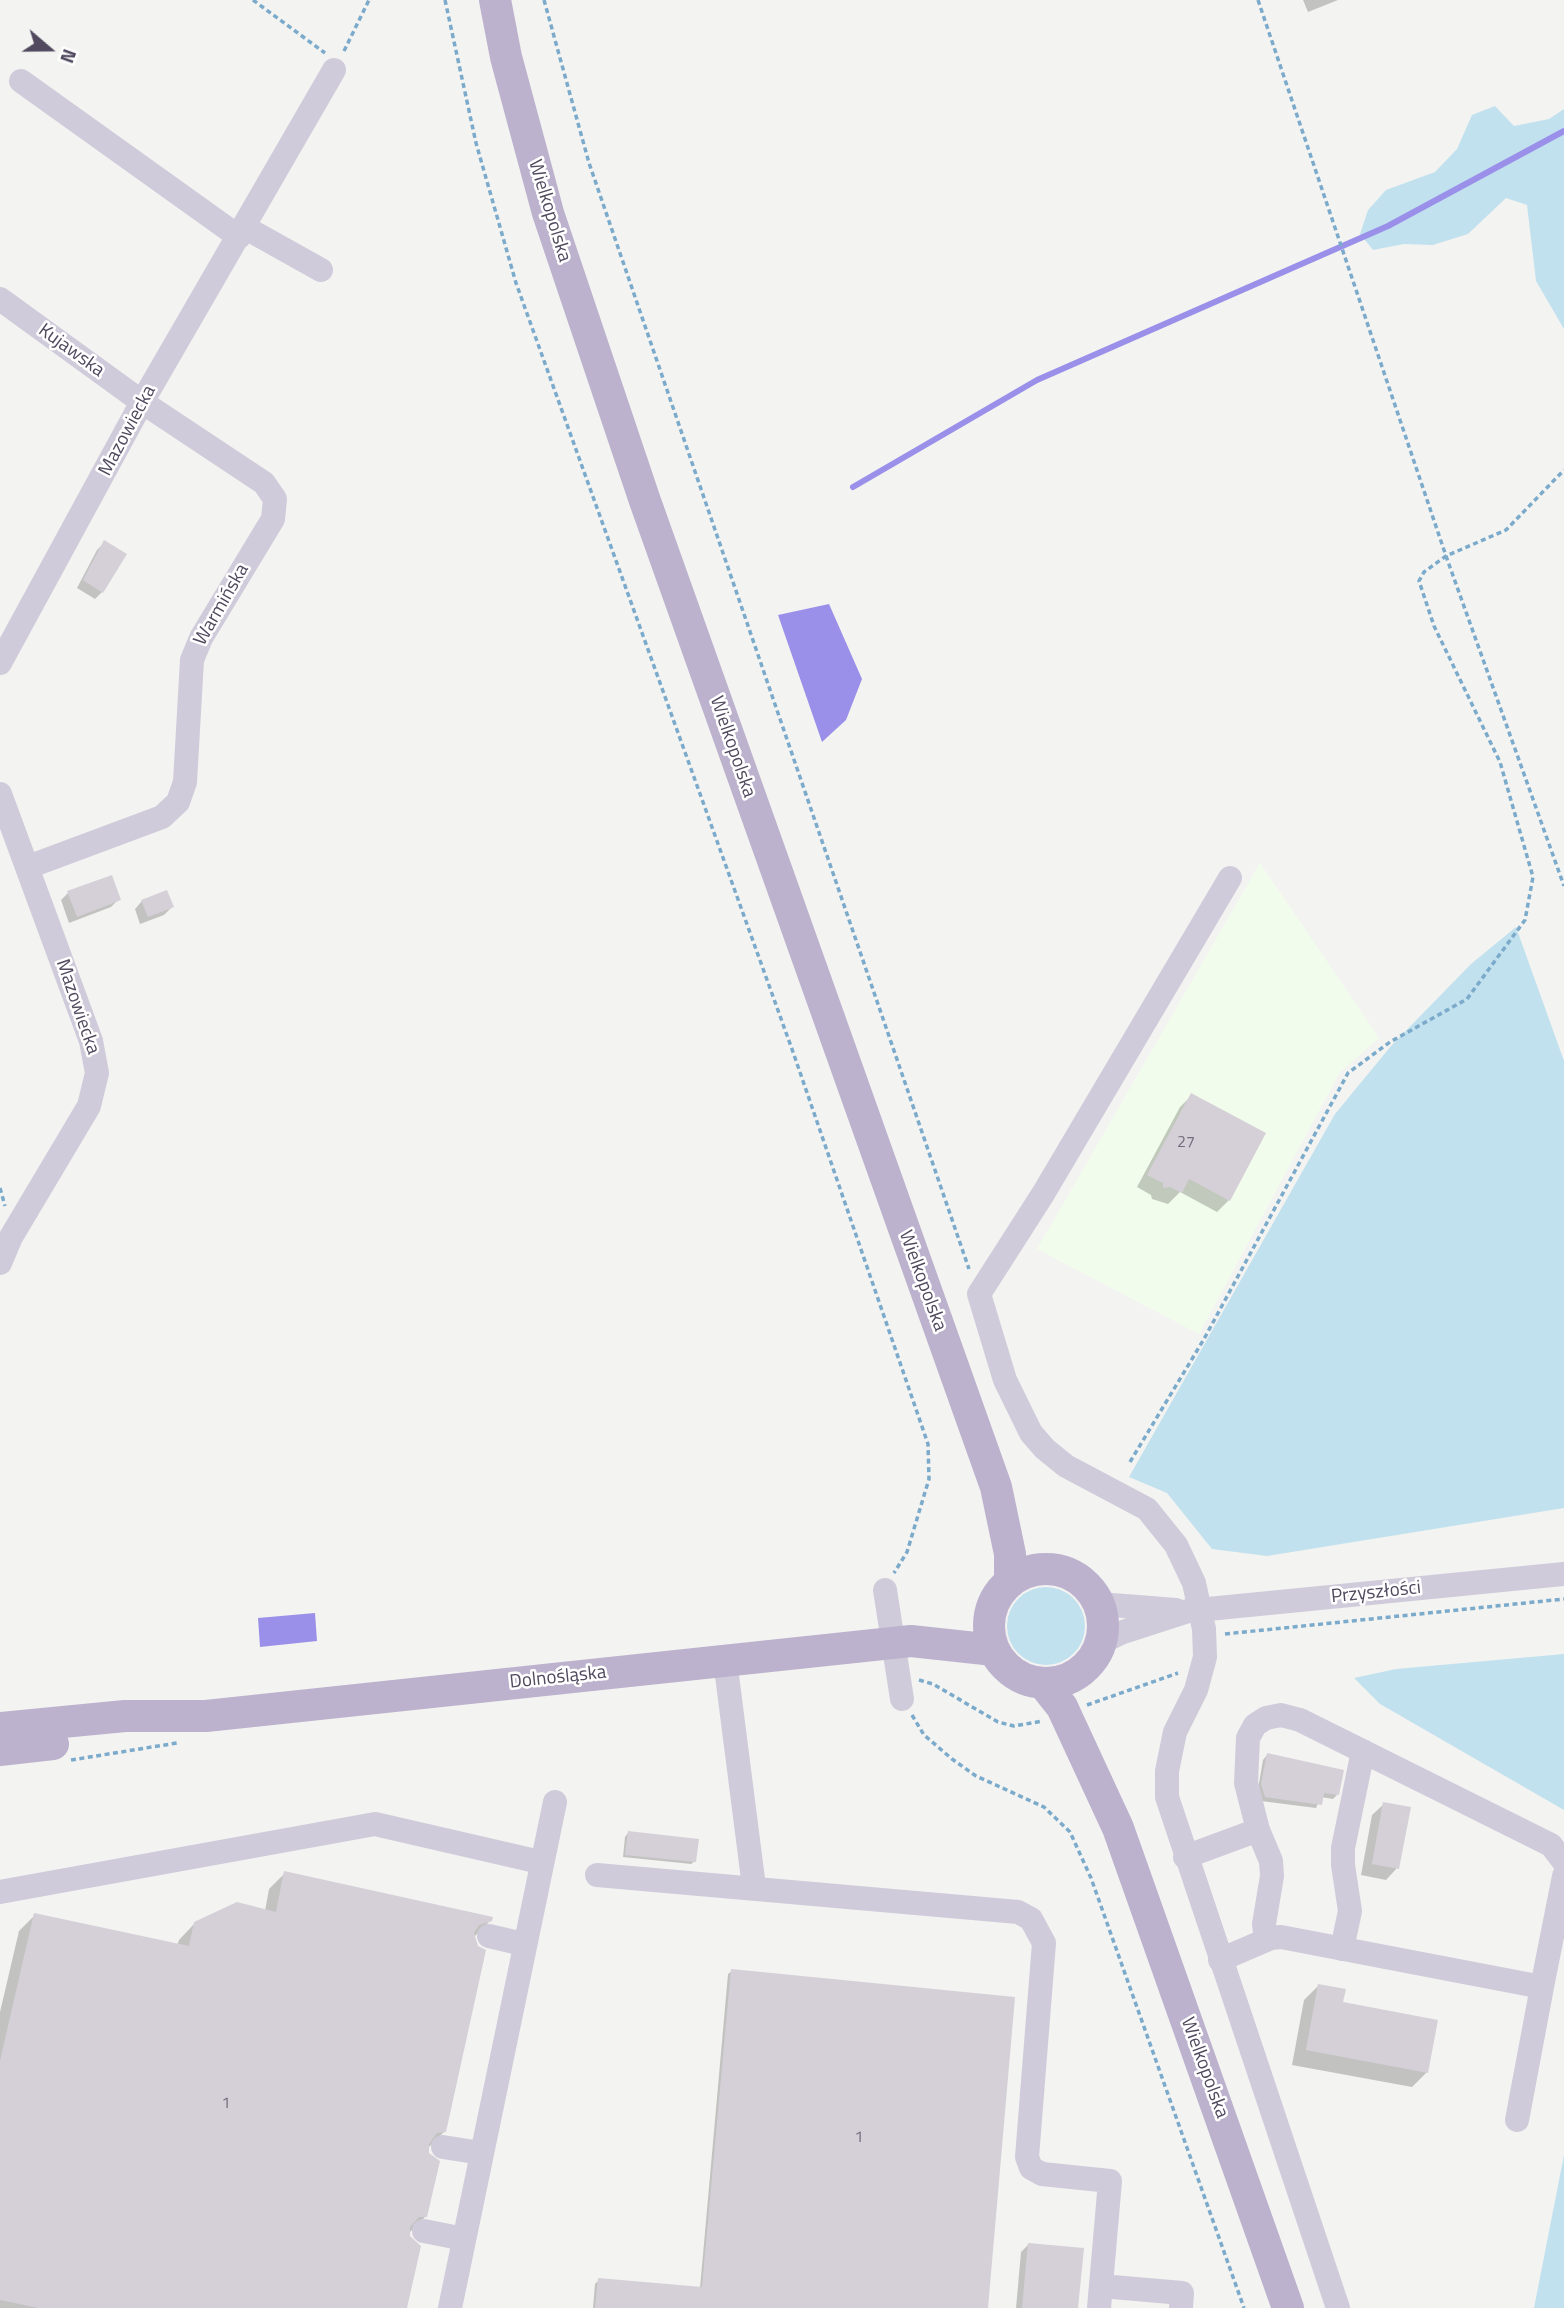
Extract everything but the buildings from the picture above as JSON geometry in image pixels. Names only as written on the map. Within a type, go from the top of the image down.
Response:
[{"type":"main road","name":"Wielkopolska","points":[[495,0],[506,57],[552,226],[682,606],[996,1486],[1010,1554],[1010,1582]]},
{"type":"main road","name":"Wielkopolska","points":[[996,1486],[1026,1538],[1050,1570]]},
{"type":"main road","points":[[1050,1570],[1077,1578],[1089,1589],[1099,1604],[1103,1621],[1100,1643],[1090,1662],[1066,1680],[1043,1683],[1016,1675],[1003,1665],[989,1634],[990,1615],[997,1597],[1010,1582],[1026,1572],[1050,1570]]},
{"type":"main road","name":"Dolnośląska","points":[[0,1728],[125,1716],[206,1716],[901,1641],[990,1615]]},
{"type":"main road","name":"Dolnośląska","points":[[901,1641],[994,1650]]},
{"type":"main road","name":"Wielkopolska","points":[[1082,1670],[1083,1699],[1118,1828],[1288,2308]]},
{"type":"main road","name":"Wielkopolska","points":[[1043,1683],[1062,1707],[1118,1828]]},
{"type":"main road","name":"Dolnośląska","points":[[0,1750],[141,1732],[206,1716]]},
{"type":"street","name":"Mazowiecka","points":[[0,663],[142,402],[336,66]]},
{"type":"street","points":[[21,81],[242,232],[321,270]]},
{"type":"street","name":"Kujawska","points":[[0,299],[142,402]]},
{"type":"street","name":"Warmińska","points":[[28,867],[162,817],[178,802],[185,782],[192,660],[201,638],[273,519],[275,499],[269,487],[142,402]]},
{"type":"street","name":"Mazowiecka","points":[[0,794],[91,1041],[97,1073],[89,1106],[2,1256]]},
{"type":"street","points":[[1230,878],[1043,1194],[979,1294],[1005,1380],[1031,1433],[1066,1466],[1147,1509],[1161,1524],[1185,1562],[1194,1583],[1194,1611],[1205,1657],[1200,1678],[1175,1732],[1167,1771],[1167,1797],[1339,2308]]},
{"type":"street","name":"Przyszłości","points":[[1099,1604],[1194,1611],[1564,1574]]},
{"type":"street","points":[[885,1590],[901,1641],[902,1699]]},
{"type":"street","name":"Przyszłości","points":[[1100,1643],[1123,1632],[1194,1611]]},
{"type":"street","points":[[725,1660],[754,1887]]},
{"type":"street","points":[[1266,1940],[1264,1924],[1272,1876],[1271,1861],[1258,1830],[1246,1783],[1244,1760],[1248,1738],[1255,1726],[1266,1718],[1281,1715],[1300,1720],[1551,1844],[1564,1862]]},
{"type":"street","points":[[1342,1949],[1350,1911],[1343,1848],[1363,1751]]},
{"type":"street","points":[[450,2308],[540,1862],[555,1802]]},
{"type":"street","points":[[0,1892],[376,1824],[540,1862]]},
{"type":"street","points":[[1185,1857],[1258,1830]]},
{"type":"street","points":[[597,1875],[1018,1912],[1031,1919],[1044,1943],[1027,2157],[1031,2168],[1042,2174],[1110,2181],[1100,2297],[1182,2293],[1181,2308]]},
{"type":"street","points":[[1517,2120],[1564,1876]]},
{"type":"street","points":[[489,1936],[523,1944]]},
{"type":"street","points":[[1220,1960],[1266,1940],[1281,1937],[1542,1987]]},
{"type":"street","points":[[443,2147],[481,2153]]},
{"type":"street","points":[[424,2231],[464,2239]]},
{"type":"path","points":[[253,0],[336,66],[369,0]]},
{"type":"path","points":[[445,0],[476,143],[516,283],[807,1091],[928,1444],[929,1479],[907,1552],[885,1590]]},
{"type":"path","points":[[544,0],[589,163],[950,1220],[979,1294]]},
{"type":"path","points":[[1258,0],[1446,556],[1564,886]]},
{"type":"path","points":[[1130,1462],[1204,1339],[1348,1073],[1390,1042],[1467,999],[1525,920],[1533,877],[1500,762],[1434,626],[1419,581],[1424,572],[1446,556],[1506,530],[1564,470]]},
{"type":"path","points":[[902,1699],[924,1735],[952,1759],[976,1776],[1044,1807],[1070,1832],[1091,1878],[1244,2308]]},
{"type":"shaded area","points":[[1495,106],[1514,126],[1549,119],[1564,109],[1564,329],[1536,281],[1527,205],[1506,198],[1468,234],[1433,245],[1404,244],[1373,250],[1360,234],[1368,210],[1386,190],[1435,172],[1457,149],[1472,115]]},
{"type":"shaded area","points":[[829,604],[862,679],[846,720],[822,742],[778,615]]},
{"type":"shaded area","points":[[1260,863],[1379,1038],[1340,1072],[1199,1334],[1037,1249]]},
{"type":"shaded area","points":[[1516,927],[1564,1061],[1564,1508],[1267,1556],[1212,1549],[1167,1493],[1129,1477],[1335,1114],[1391,1046],[1471,964]]},
{"type":"shaded area","points":[[1046,1587],[1061,1590],[1073,1599],[1082,1611],[1085,1626],[1082,1641],[1073,1653],[1061,1662],[1046,1665],[1031,1662],[1019,1653],[1010,1641],[1007,1626],[1010,1611],[1019,1599],[1031,1590]]},
{"type":"shaded area","points":[[315,1613],[317,1641],[260,1647],[258,1618]]},
{"type":"shaded area","points":[[1564,1654],[1564,1810],[1380,1704],[1354,1678],[1396,1669]]},
{"type":"shaded area","points":[[1564,2155],[1564,2308],[1534,2308]]},
{"type":"waterway","points":[[853,487],[1037,380],[1388,226],[1564,131]]}]
